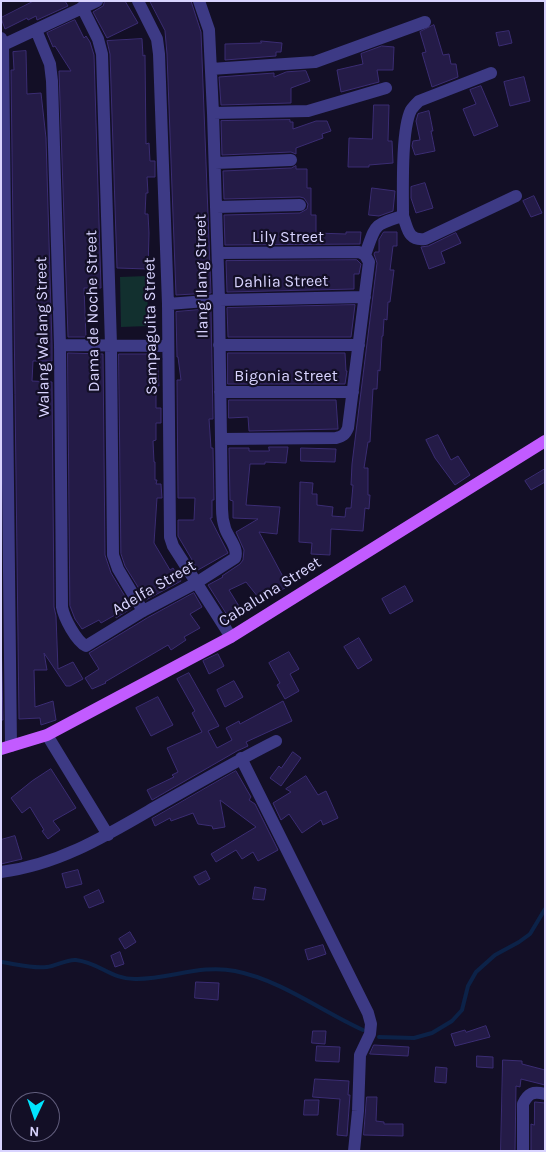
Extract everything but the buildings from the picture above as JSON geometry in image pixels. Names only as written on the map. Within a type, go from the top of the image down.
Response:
[{"type":"main road","name":"Cabaluna Street","points":[[6,748],[47,735],[231,637],[545,441]]},
{"type":"street","points":[[6,748],[2,42],[36,30],[97,1]]},
{"type":"street","name":"Sampaguita Street","points":[[138,1],[157,38],[159,54],[168,304],[169,530],[173,546],[231,637]]},
{"type":"street","name":"Ilang Ilang Street","points":[[199,1],[208,30],[216,164],[223,521],[236,549]]},
{"type":"street","name":"Dama de Noche Street","points":[[82,7],[98,39],[102,54],[111,345],[113,555],[118,569],[143,611]]},
{"type":"street","points":[[211,68],[315,62],[425,22]]},
{"type":"street","name":"Walang Walang Street","points":[[36,30],[50,64],[52,81],[60,345],[62,607],[66,620],[80,642]]},
{"type":"street","points":[[491,73],[419,101],[412,109],[408,119],[406,136],[403,216],[409,235],[418,240],[425,239],[516,196]]},
{"type":"street","points":[[213,113],[308,111],[386,88]]},
{"type":"street","points":[[216,164],[291,160]]},
{"type":"street","points":[[216,207],[300,205]]},
{"type":"street","points":[[220,439],[336,438],[343,436],[348,428],[369,262],[362,254],[378,224],[403,216]]},
{"type":"street","name":"Lily Street","points":[[218,253],[362,254]]},
{"type":"street","name":"Dahlia Street","points":[[168,304],[219,300],[364,296]]},
{"type":"street","points":[[60,345],[168,346]]},
{"type":"street","points":[[219,345],[359,345]]},
{"type":"street","name":"Bigonia Street","points":[[220,392],[353,392]]},
{"type":"street","name":"Adelfa Street","points":[[80,642],[83,645],[89,645],[143,611],[196,583],[235,558],[236,549]]},
{"type":"street","points":[[47,735],[108,835]]},
{"type":"street","points":[[1,872],[33,867],[56,859],[108,835],[241,758],[276,741]]},
{"type":"street","points":[[241,758],[368,1013],[371,1024],[367,1042],[360,1055],[354,1151]]},
{"type":"street","points":[[524,1151],[523,1104],[530,1093],[545,1094]]},
{"type":"green space","points":[[147,276],[148,326],[121,327],[120,277]]},
{"type":"waterway","points":[[379,1037],[414,1038],[432,1033],[452,1021],[462,1010],[468,986],[476,972],[495,955],[530,934],[545,909]]},
{"type":"waterway","points":[[1,962],[41,967],[76,960],[92,964],[128,979],[162,977],[210,969],[235,971],[268,981],[363,1030]]}]
